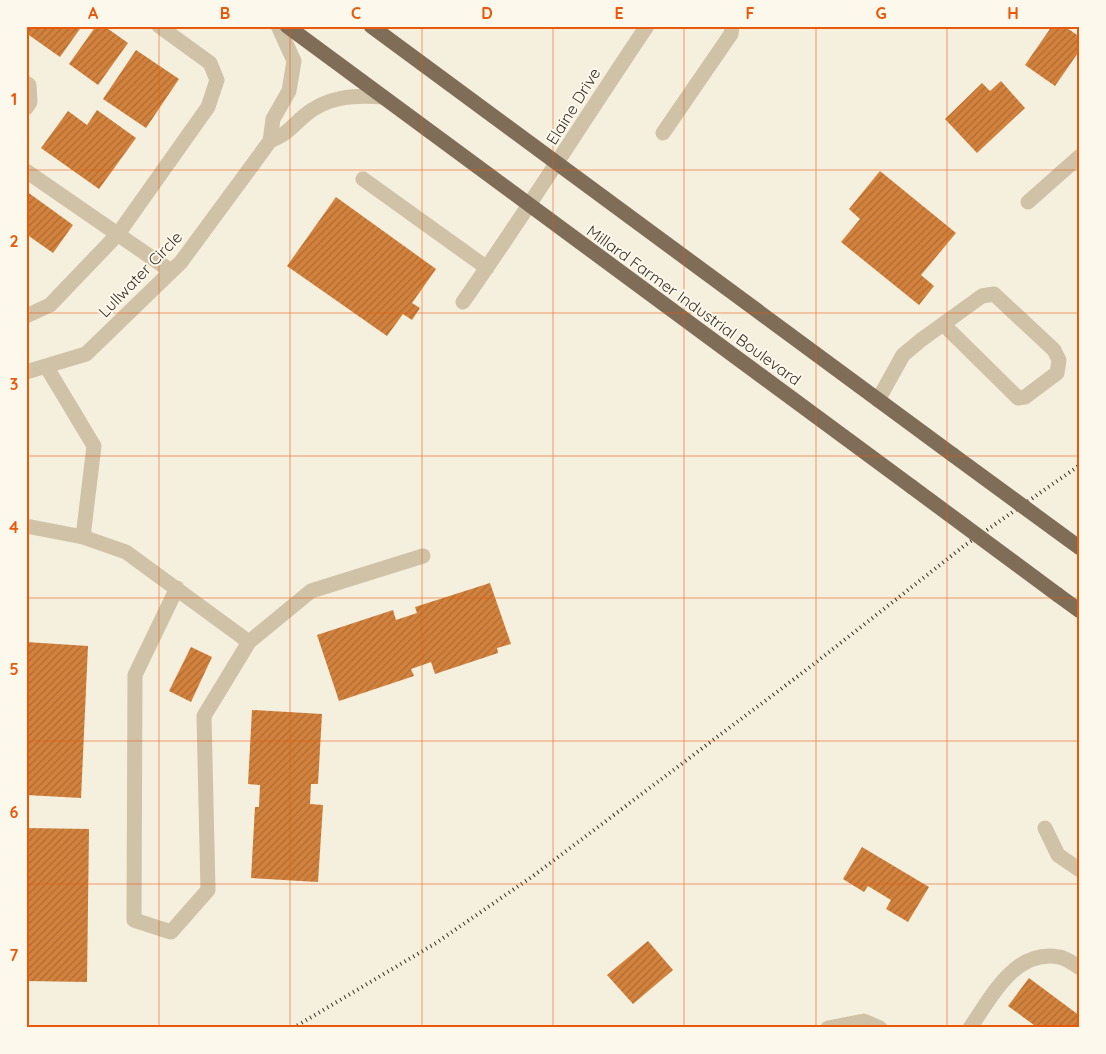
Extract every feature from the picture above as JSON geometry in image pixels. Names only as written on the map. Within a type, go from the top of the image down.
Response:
[{"type":"main road","name":"Millard Farmer Industrial Boulevard","points":[[287,26],[1080,611]]},
{"type":"main road","name":"Millard Farmer Industrial Boulevard","points":[[371,26],[1080,548]]},
{"type":"street","points":[[26,316],[50,305],[118,234],[208,107],[217,80],[210,62],[159,26]]},
{"type":"street","name":"Lullwater Circle","points":[[26,372],[86,354],[181,262],[270,141],[273,119],[289,90],[294,61],[278,26]]},
{"type":"street","name":"Elaine Drive","points":[[463,302],[558,164],[590,110],[647,26]]},
{"type":"street","points":[[663,133],[731,34],[732,26]]},
{"type":"street","points":[[26,83],[29,85],[30,102],[26,108]]},
{"type":"street","name":"Lullwater Circle","points":[[270,141],[289,133],[304,116],[326,101],[351,95],[383,97]]},
{"type":"street","points":[[1028,202],[1080,156]]},
{"type":"street","points":[[26,171],[172,271]]},
{"type":"street","points":[[363,179],[487,268]]},
{"type":"street","points":[[878,400],[903,355],[943,324],[982,296],[994,294],[1054,350],[1059,360],[1057,374],[1025,397],[1018,398],[943,324]]},
{"type":"street","points":[[46,366],[94,446],[83,537]]},
{"type":"street","points":[[26,526],[83,537],[126,552],[249,642]]},
{"type":"street","points":[[177,588],[134,675],[134,920],[171,932],[208,890],[204,716],[249,642],[311,591],[423,556]]},
{"type":"street","points":[[1045,828],[1058,855],[1080,870]]},
{"type":"street","points":[[970,1028],[1015,968],[1034,959],[1059,957],[1080,968]]},
{"type":"street","points":[[828,1028],[864,1021],[880,1028]]},
{"type":"building","points":[[26,26],[82,26],[60,57],[26,33]]},
{"type":"building","points":[[96,26],[104,26],[128,43],[98,85],[69,64]]},
{"type":"building","points":[[1052,26],[1064,26],[1080,37],[1080,50],[1055,86],[1025,65]]},
{"type":"building","points":[[136,50],[179,79],[146,128],[103,99]]},
{"type":"building","points":[[1001,81],[1025,108],[977,153],[945,119],[982,83],[990,91]]},
{"type":"building","points":[[97,110],[136,138],[99,189],[41,148],[68,111],[87,125]]},
{"type":"building","points":[[880,171],[956,233],[921,275],[934,286],[919,305],[841,242],[860,219],[849,209]]},
{"type":"building","points":[[26,191],[73,225],[53,253],[26,234]]},
{"type":"building","points":[[336,197],[436,269],[412,303],[420,308],[412,320],[403,314],[387,336],[287,266]]},
{"type":"building","points":[[490,583],[511,644],[497,648],[498,653],[435,674],[431,662],[411,669],[414,676],[339,701],[317,635],[393,610],[396,620],[417,613],[415,607]]},
{"type":"building","points":[[26,642],[88,646],[81,798],[26,795]]},
{"type":"building","points":[[191,647],[212,657],[191,702],[169,691]]},
{"type":"building","points":[[252,710],[322,714],[318,784],[311,784],[310,804],[323,805],[318,882],[251,878],[255,807],[259,807],[260,785],[248,784]]},
{"type":"building","points":[[26,828],[89,829],[87,982],[26,981]]},
{"type":"building","points":[[862,847],[929,887],[908,922],[886,909],[891,900],[868,886],[864,892],[843,879]]},
{"type":"building","points":[[648,941],[673,970],[633,1004],[607,975]]},
{"type":"building","points":[[1029,978],[1080,1016],[1080,1028],[1038,1028],[1008,1006]]},
{"type":"railway","points":[[293,1028],[436,943],[533,876],[810,667],[964,546],[1080,465]]}]
